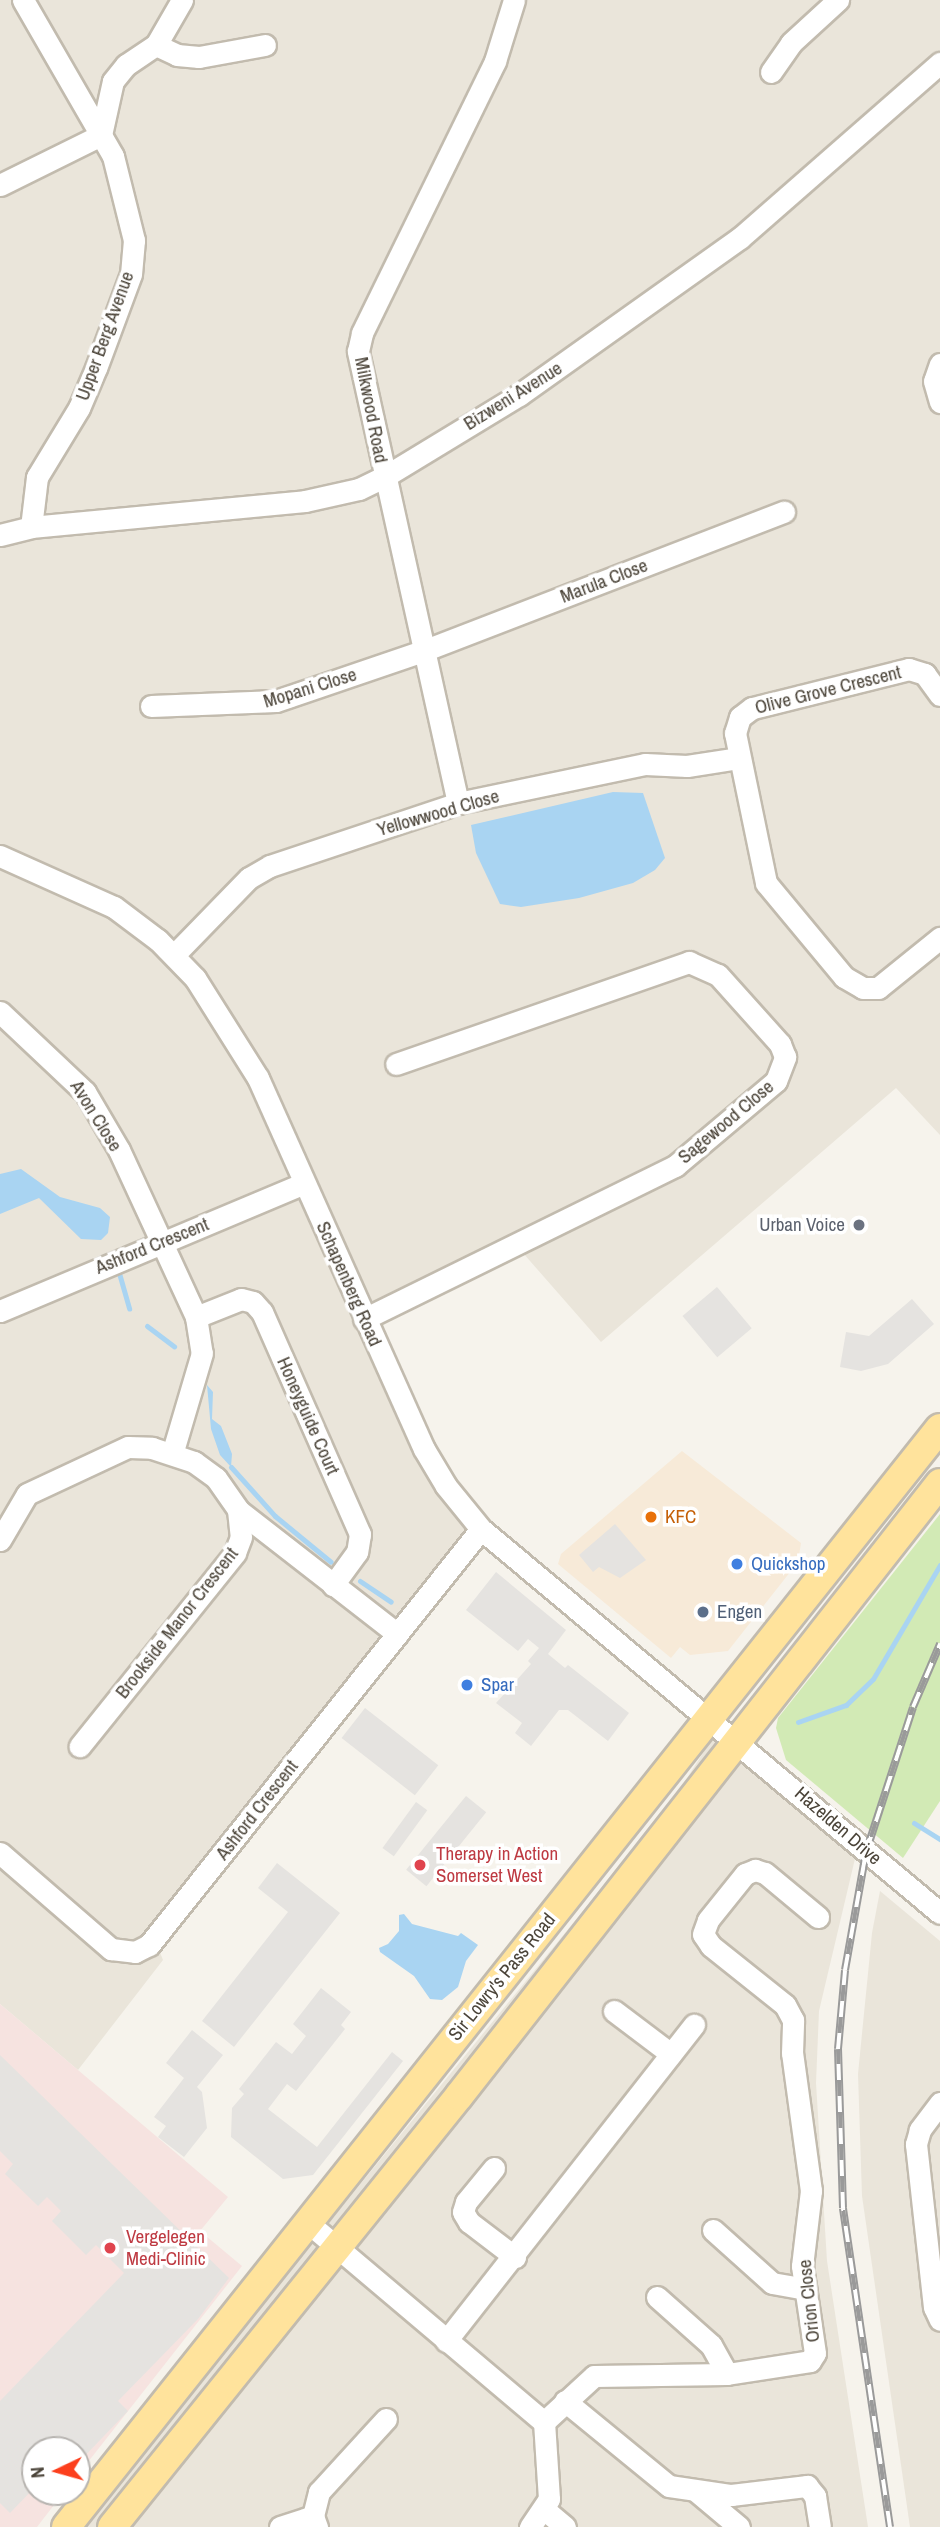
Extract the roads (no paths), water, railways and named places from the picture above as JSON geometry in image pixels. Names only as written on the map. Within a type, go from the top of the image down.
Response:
[{"type":"main road","name":"Sir Lowry's Pass Road","points":[[66,2527],[306,2221],[940,1428]]},
{"type":"main road","name":"Sir Lowry's Pass Road","points":[[112,2527],[336,2244],[459,2096],[940,1483]]},
{"type":"street","name":"Upper Berg Avenue","points":[[23,0],[101,135],[128,201],[134,240],[131,274],[79,408],[37,477],[31,527]]},
{"type":"street","points":[[0,185],[101,135],[113,81],[127,65],[156,45],[183,0]]},
{"type":"street","name":"Milkwood Road","points":[[458,803],[359,363],[359,342],[495,61],[514,0]]},
{"type":"street","points":[[771,72],[791,43],[838,0]]},
{"type":"street","points":[[156,45],[177,55],[199,57],[265,46]]},
{"type":"street","name":"Bizweni Avenue","points":[[0,535],[31,527],[305,502],[359,489],[384,477],[519,395],[719,253],[940,63]]},
{"type":"street","points":[[940,363],[934,381],[940,402]]},
{"type":"street","name":"Marula Close","points":[[424,651],[784,512]]},
{"type":"street","name":"Mopani Close","points":[[151,706],[276,701],[424,651]]},
{"type":"street","name":"Olive Grove Crescent","points":[[940,695],[925,674],[909,669],[752,708],[736,724],[738,758],[766,883],[844,977],[863,988],[878,988],[940,938]]},
{"type":"street","name":"Yellowwood Close","points":[[174,955],[263,869],[458,803],[645,764],[687,765],[738,758]]},
{"type":"street","name":"Schapenberg Road","points":[[0,856],[114,907],[174,955],[242,1047],[431,1462],[481,1529],[710,1719]]},
{"type":"street","name":"Sagewood Close","points":[[364,1319],[675,1167],[776,1081],[785,1057],[780,1045],[718,975],[689,962],[396,1064]]},
{"type":"street","name":"Avon Close","points":[[0,1012],[85,1091],[119,1150],[161,1242]]},
{"type":"street","name":"Ashford Crescent","points":[[0,1311],[304,1183]]},
{"type":"street","points":[[161,1242],[196,1317],[202,1353],[172,1454]]},
{"type":"street","name":"Honeyguide Court","points":[[196,1317],[241,1299],[253,1302],[262,1312],[360,1534],[357,1552],[333,1585]]},
{"type":"street","points":[[0,1540],[17,1503],[41,1486],[128,1447],[172,1454],[204,1468],[238,1510],[397,1634]]},
{"type":"street","name":"Brookside Manor Crescent","points":[[80,1746],[236,1553],[241,1528],[238,1510]]},
{"type":"street","name":"Ashford Crescent","points":[[0,1853],[111,1949],[142,1950],[155,1940],[481,1529]]},
{"type":"street","name":"Hazelden Drive","points":[[710,1719],[940,1913]]},
{"type":"street","name":"Orion Close","points":[[544,2421],[587,2380],[601,2375],[727,2374],[806,2363],[813,2358],[802,2266],[811,2191],[792,2053],[792,2016],[785,2005],[711,1946],[703,1934],[708,1920],[745,1874],[755,1870],[765,1873],[818,1917]]},
{"type":"street","points":[[614,2011],[671,2054]]},
{"type":"street","points":[[446,2341],[515,2257],[694,2025]]},
{"type":"street","points":[[940,2103],[920,2130],[916,2144],[932,2297],[940,2320]]},
{"type":"street","points":[[494,2168],[466,2202],[463,2212],[469,2222],[515,2257]]},
{"type":"street","points":[[306,2221],[544,2421],[549,2499],[545,2510],[530,2527]]},
{"type":"street","points":[[713,2230],[772,2283],[805,2289]]},
{"type":"street","points":[[657,2297],[711,2345],[727,2374]]},
{"type":"street","points":[[565,2401],[654,2478],[669,2486],[731,2495],[802,2484],[815,2496],[820,2527]]},
{"type":"street","points":[[280,2527],[315,2521],[319,2492],[386,2419]]},
{"type":"street","points":[[696,2491],[738,2527]]},
{"type":"street","points":[[545,2510],[565,2527]]},
{"type":"water","points":[[613,792],[643,793],[665,858],[655,870],[633,883],[579,898],[521,907],[500,904],[476,853],[471,825]]},
{"type":"water","points":[[21,1169],[60,1197],[100,1208],[110,1217],[108,1233],[101,1240],[81,1239],[39,1198],[0,1214],[0,1174]]},
{"type":"water","points":[[207,1385],[213,1392],[212,1419],[221,1426],[232,1454],[231,1467],[220,1455],[211,1429]]},
{"type":"water","points":[[404,1914],[412,1924],[458,1936],[461,1933],[478,1945],[466,1961],[458,1987],[442,2000],[430,1999],[414,1976],[380,1952],[379,1948],[388,1944],[399,1931],[399,1915]]},
{"type":"waterway","points":[[119,1273],[129,1309]]},
{"type":"waterway","points":[[147,1326],[174,1346]]},
{"type":"waterway","points":[[231,1467],[275,1516],[331,1562]]},
{"type":"waterway","points":[[798,1722],[846,1705],[873,1679],[940,1565]]},
{"type":"waterway","points":[[360,1581],[391,1602]]},
{"type":"waterway","points":[[914,1823],[940,1839]]},
{"type":"railway","points":[[890,2527],[843,2208],[838,2049],[845,1970],[866,1852],[913,1707],[940,1644]]},
{"type":"place","name":"Urban Voice","points":[[859,1225]]},
{"type":"place","name":"KFC","points":[[651,1517]]},
{"type":"place","name":"Quickshop","points":[[737,1564]]},
{"type":"place","name":"Engen","points":[[703,1612]]},
{"type":"place","name":"Spar","points":[[467,1685]]},
{"type":"place","name":"Therapy in Action Somerset West","points":[[420,1865]]},
{"type":"place","name":"Vergelegen Medi-Clinic","points":[[110,2248]]}]
